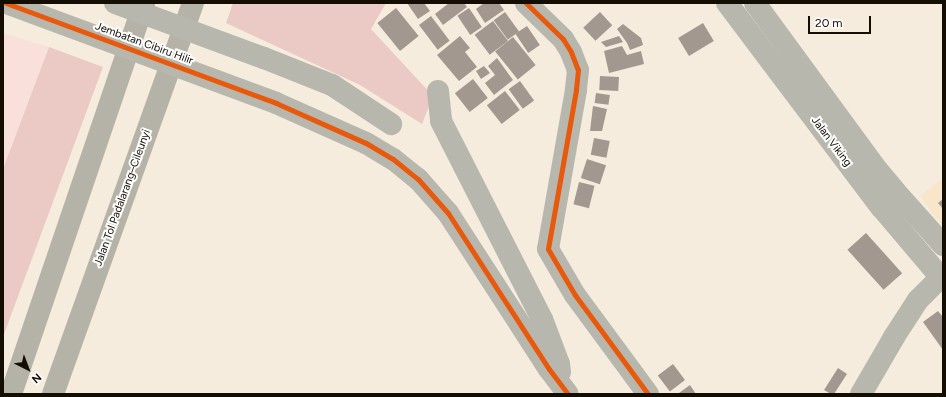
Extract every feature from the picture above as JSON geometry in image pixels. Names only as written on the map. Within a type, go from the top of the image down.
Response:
[{"type":"highway","points":[[11,394],[144,3]]},
{"type":"highway","name":"Jalan Tol Padalarang–Cileunyi","points":[[53,394],[193,3]]},
{"type":"street","name":"Jembatan Cibiru Hilir","points":[[6,3],[276,103],[366,143],[393,159],[418,179],[448,213],[564,389]]},
{"type":"street","points":[[115,3],[264,58],[332,85],[391,124]]},
{"type":"street","points":[[526,3],[563,39],[571,52],[578,70],[576,90],[548,249],[575,295],[648,394]]},
{"type":"street","name":"Jalan Viking","points":[[727,3],[848,164],[942,278]]},
{"type":"street","name":"Jalan Viking","points":[[755,3],[876,167],[943,246]]},
{"type":"street","points":[[438,91],[441,121],[542,319],[559,364],[564,389]]},
{"type":"street","points":[[861,394],[894,337],[918,300],[942,278]]},
{"type":"shaded area","points":[[233,3],[386,3],[371,29],[433,96],[422,124],[360,85],[226,23]]},
{"type":"shaded area","points":[[3,33],[49,47],[3,169]]},
{"type":"shaded area","points":[[49,47],[103,67],[3,337],[3,169]]},
{"type":"shaded area","points":[[943,178],[943,227],[920,196]]},
{"type":"building","points":[[407,3],[424,3],[430,11],[418,19]]},
{"type":"building","points":[[449,3],[464,3],[467,7],[443,25],[435,14]]},
{"type":"building","points":[[484,3],[499,3],[504,10],[485,23],[476,9]]},
{"type":"building","points":[[396,8],[419,36],[400,51],[377,23]]},
{"type":"building","points":[[469,8],[482,27],[470,35],[457,16]]},
{"type":"building","points":[[505,12],[519,31],[508,40],[494,20]]},
{"type":"building","points":[[600,12],[612,25],[595,41],[583,28]]},
{"type":"building","points":[[431,16],[450,41],[438,50],[419,25]]},
{"type":"building","points":[[493,21],[508,41],[490,55],[475,35]]},
{"type":"building","points":[[703,23],[714,41],[689,56],[678,38]]},
{"type":"building","points":[[623,24],[641,38],[643,45],[630,50],[617,29]]},
{"type":"building","points":[[527,26],[540,45],[528,53],[515,34]]},
{"type":"building","points":[[460,36],[470,48],[465,52],[477,67],[459,81],[437,55]]},
{"type":"building","points":[[619,36],[623,42],[606,47],[601,42]]},
{"type":"building","points":[[513,37],[536,65],[518,79],[495,51]]},
{"type":"building","points":[[622,46],[627,55],[641,51],[644,64],[609,73],[604,51]]},
{"type":"building","points":[[497,58],[513,80],[494,95],[485,83],[495,75],[488,66]]},
{"type":"building","points":[[484,66],[490,73],[481,79],[476,71]]},
{"type":"building","points":[[600,76],[619,77],[618,91],[599,90]]},
{"type":"building","points":[[473,79],[488,98],[470,112],[455,93]]},
{"type":"building","points":[[520,81],[534,100],[523,109],[509,89]]},
{"type":"building","points":[[505,91],[520,110],[502,124],[487,105]]},
{"type":"building","points":[[596,93],[610,95],[608,105],[595,103]]},
{"type":"building","points":[[593,106],[607,109],[602,131],[590,131]]},
{"type":"building","points":[[594,138],[610,141],[606,158],[591,155]]},
{"type":"building","points":[[587,159],[606,165],[600,184],[581,178]]},
{"type":"building","points":[[579,182],[595,186],[589,208],[573,204]]},
{"type":"building","points":[[943,199],[943,209],[938,203]]},
{"type":"building","points":[[866,233],[902,273],[884,290],[847,250]]},
{"type":"building","points":[[938,311],[943,317],[943,350],[923,322]]},
{"type":"building","points":[[673,364],[685,380],[670,391],[658,375]]},
{"type":"building","points":[[838,368],[847,374],[834,394],[831,394],[824,390]]},
{"type":"building","points":[[690,385],[696,394],[679,393]]},
{"type":"cycle path","points":[[6,3],[276,103],[366,143],[393,159],[418,179],[448,213],[549,369],[568,394]]},
{"type":"cycle path","points":[[526,3],[563,39],[571,52],[578,70],[576,90],[548,249],[575,295],[648,394]]}]
